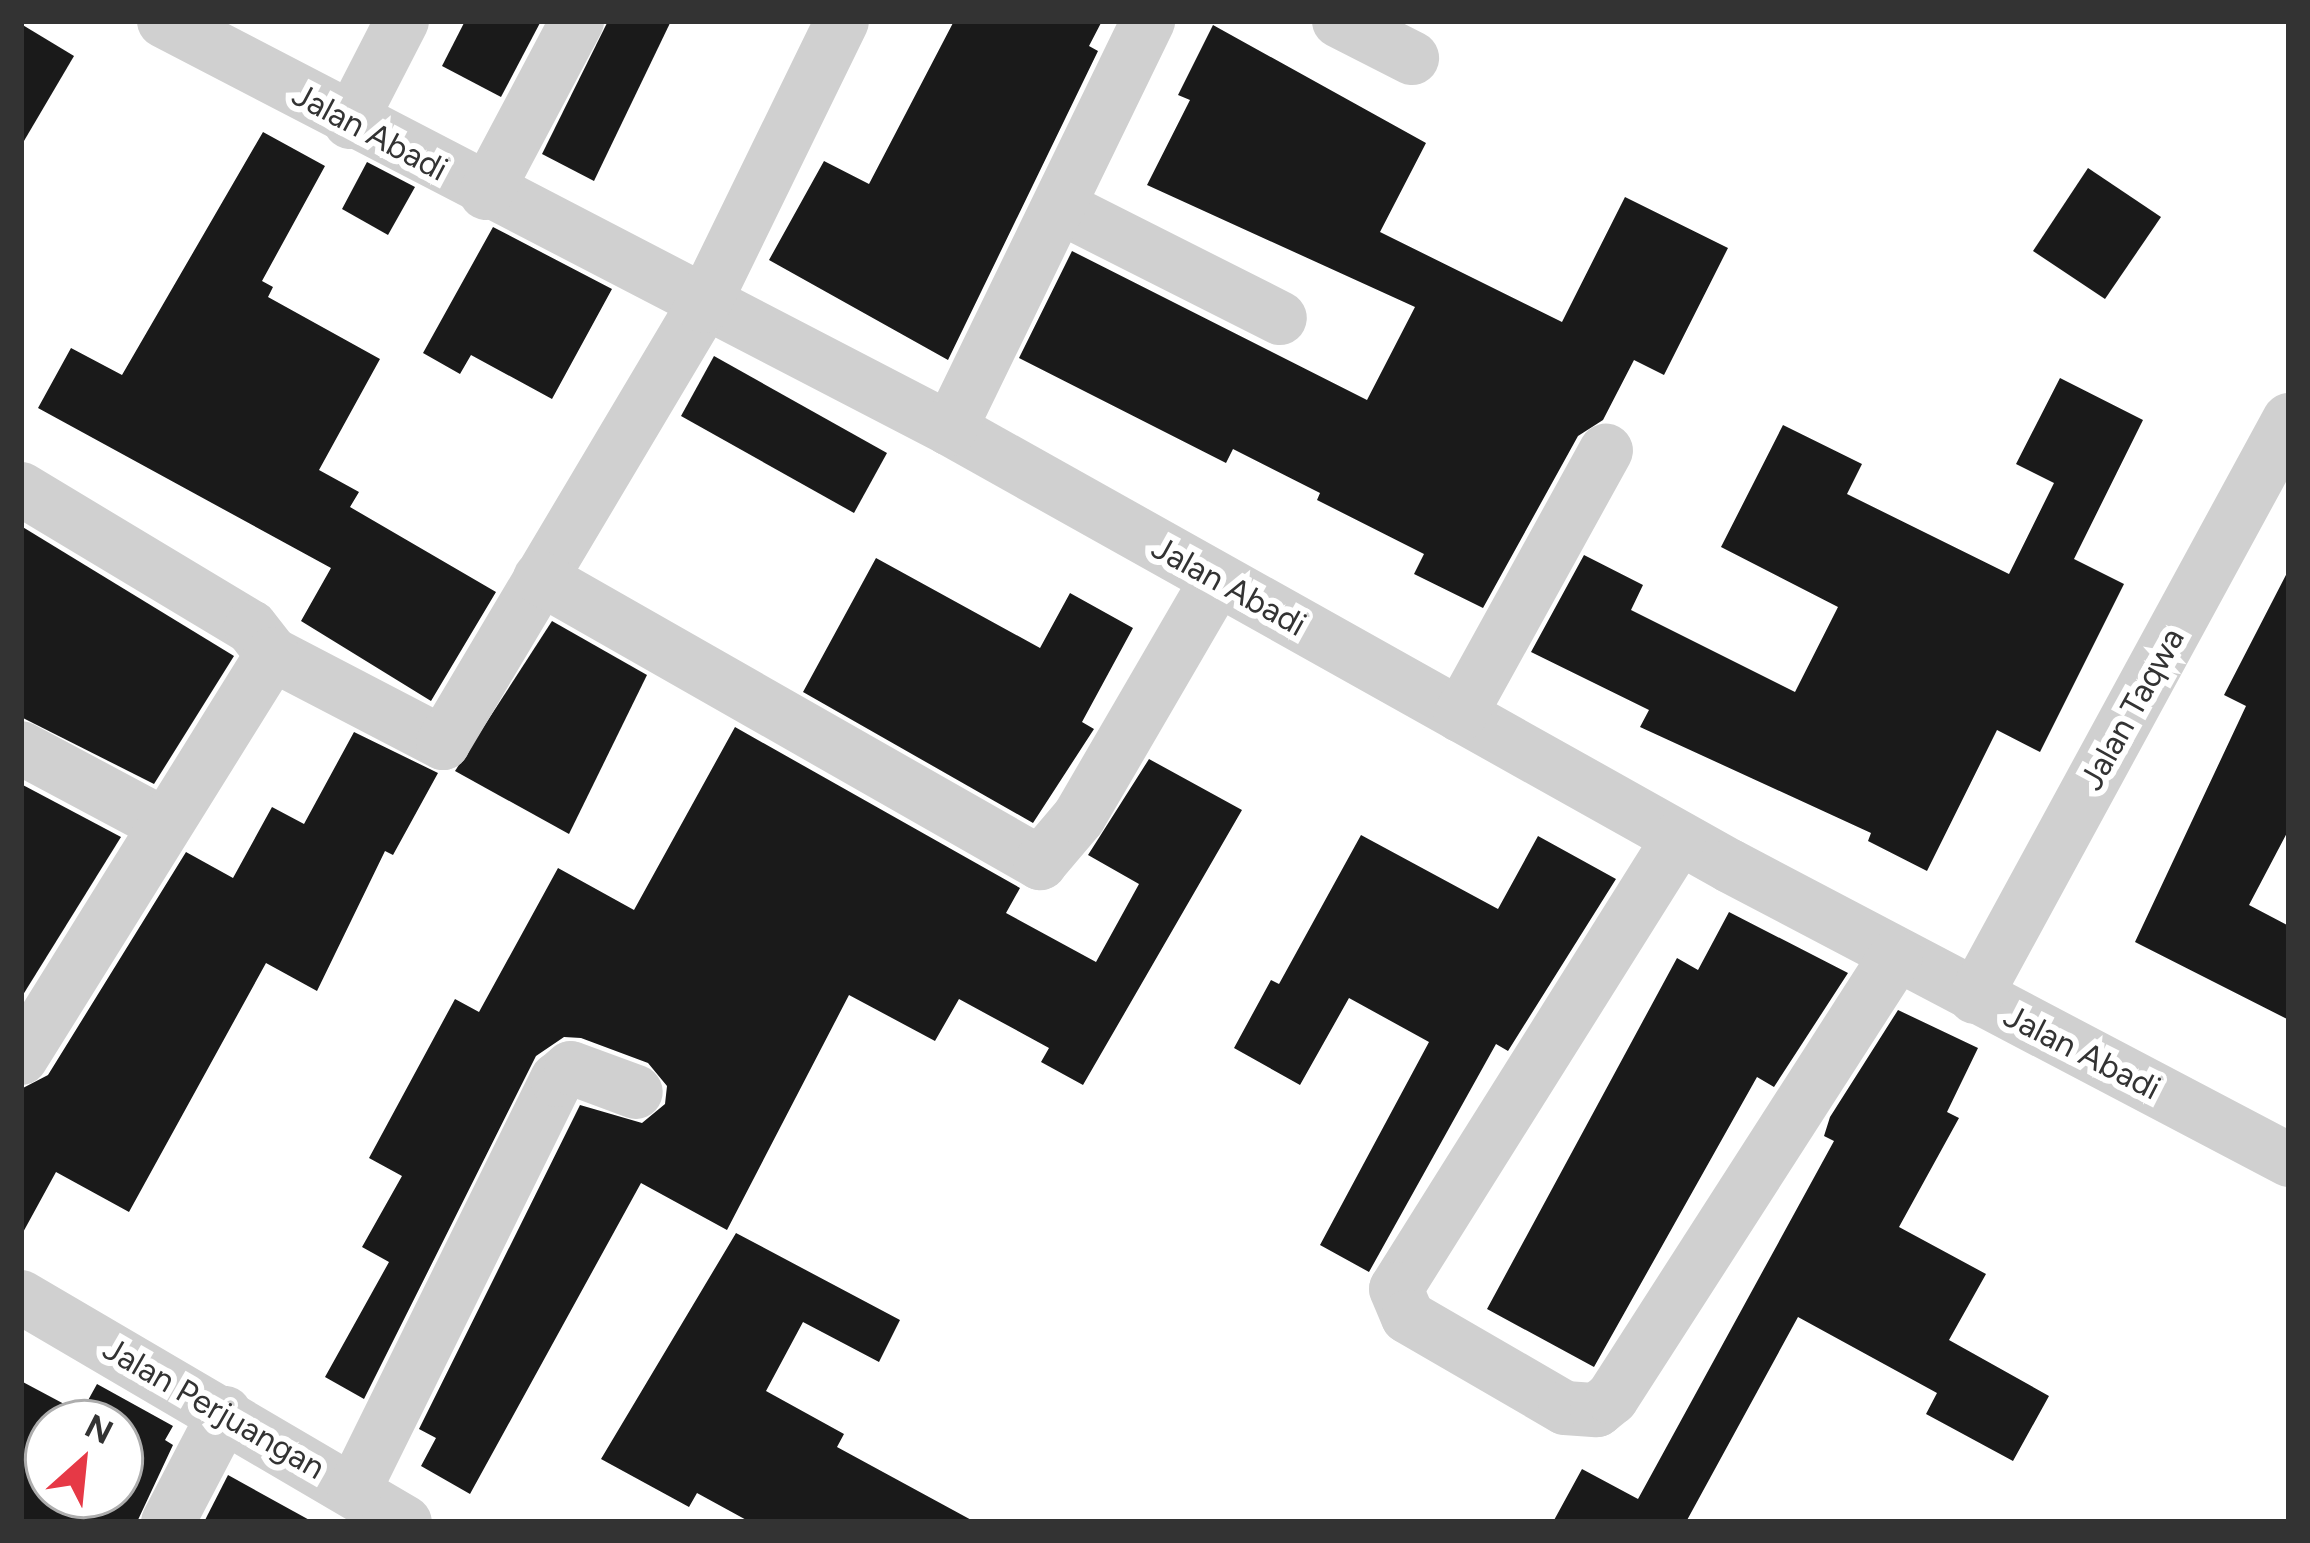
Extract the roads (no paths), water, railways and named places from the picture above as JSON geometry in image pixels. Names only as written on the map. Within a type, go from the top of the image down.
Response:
[{"type":"street","name":"Jalan Abadi","points":[[164,21],[703,306],[950,430],[1679,838],[2289,1160]]},
{"type":"street","points":[[350,122],[402,21]]},
{"type":"street","points":[[486,193],[577,21]]},
{"type":"street","points":[[21,489],[251,626],[272,654],[438,746],[703,306],[842,21]]},
{"type":"street","points":[[950,430],[1062,208],[1148,21]]},
{"type":"street","points":[[1339,21],[1412,58]]},
{"type":"street","points":[[1062,208],[1280,318]]},
{"type":"street","name":"Jalan Taqwa","points":[[1975,997],[2270,502],[2289,420]]},
{"type":"street","points":[[1460,716],[1606,451]]},
{"type":"street","points":[[541,578],[1040,863],[1079,817],[1217,580]]},
{"type":"street","points":[[21,1058],[272,654]]},
{"type":"street","points":[[21,748],[165,825]]},
{"type":"street","points":[[1679,838],[1396,1289],[1408,1317],[1565,1408],[1597,1410],[1612,1398],[1896,956]]},
{"type":"street","points":[[354,1490],[557,1080],[571,1068],[636,1092]]},
{"type":"street","name":"Jalan Perjuangan","points":[[21,1297],[404,1522]]},
{"type":"street","points":[[168,1522],[225,1413]]}]
